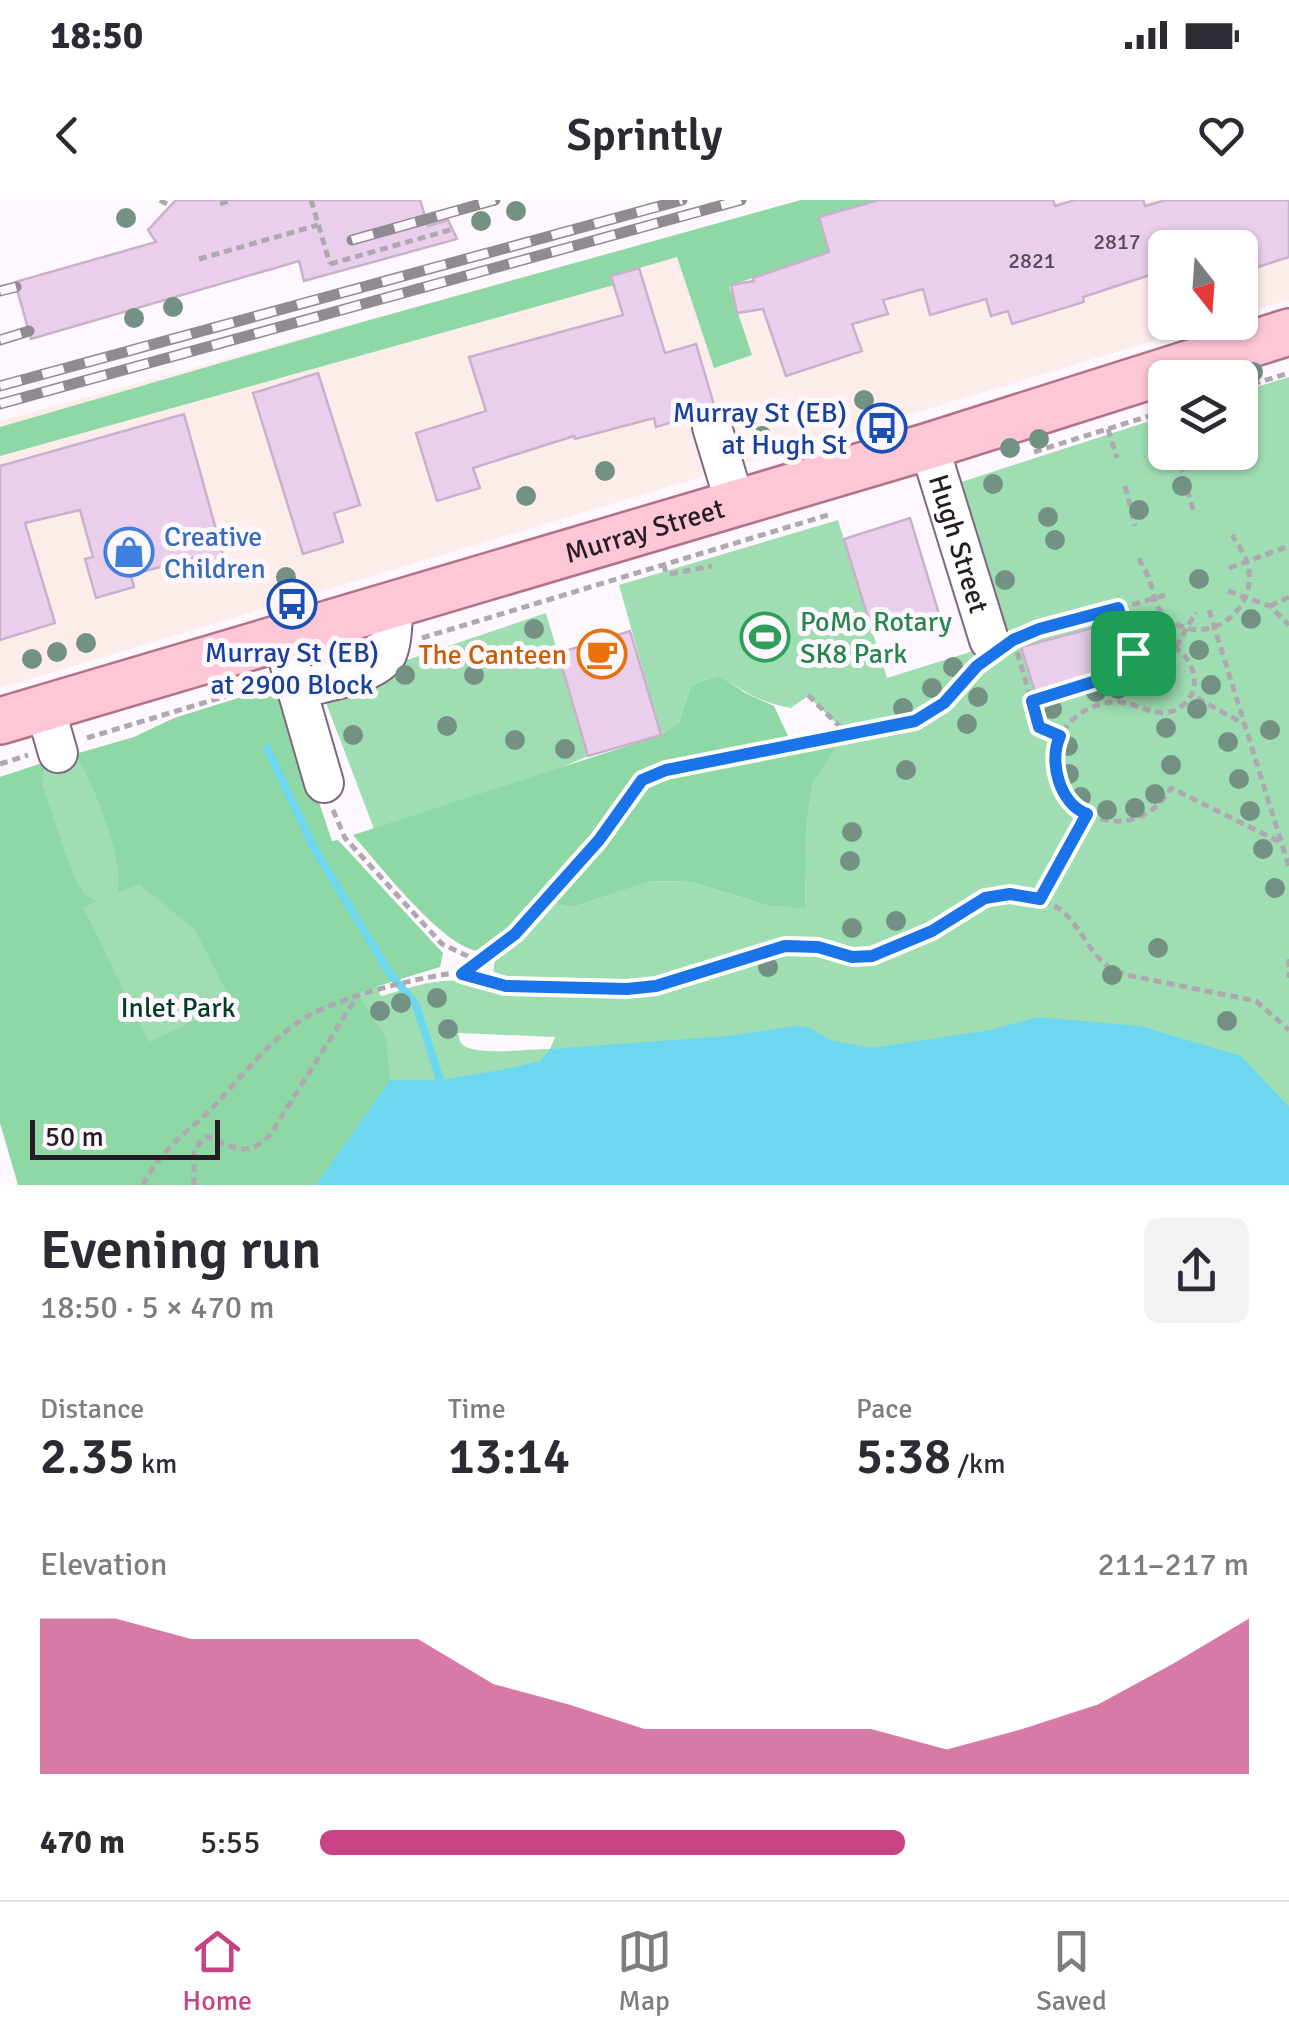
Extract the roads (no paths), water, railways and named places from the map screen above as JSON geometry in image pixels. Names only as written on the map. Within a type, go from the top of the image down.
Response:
[{"type":"main road","name":"Murray Street","points":[[0,721],[54,739],[286,670],[399,624],[736,503],[1289,332]]},
{"type":"street","points":[[712,427],[736,503]]},
{"type":"street","name":"Hugh Street","points":[[929,446],[996,646]]},
{"type":"street","points":[[286,670],[324,783]]},
{"type":"water","points":[[1037,1017],[1140,1026],[1241,1056],[1289,1107],[1289,1185],[316,1185],[390,1080],[440,1080],[501,1070],[540,1061],[550,1049],[728,1036],[796,1026],[808,1027],[830,1040],[871,1048],[991,1030]]},
{"type":"waterway","points":[[267,748],[315,850],[389,972],[416,1005],[440,1080],[437,1089]]},
{"type":"railway","points":[[352,240],[495,200]]},
{"type":"railway","points":[[0,386],[682,200]]},
{"type":"railway","points":[[0,404],[741,200]]},
{"type":"railway","points":[[0,291],[16,287]]},
{"type":"railway","points":[[0,340],[29,331]]},
{"type":"place","name":"Murray St (EB) at Hugh St","points":[[882,428]]},
{"type":"place","name":"Creative Children","points":[[129,552]]},
{"type":"place","name":"Murray St (EB) at 2900 Block","points":[[292,604]]},
{"type":"place","name":"PoMo Rotary SK8 Park","points":[[765,637]]},
{"type":"place","name":"The Canteen","points":[[602,654]]},
{"type":"park label","name":"Inlet Park","points":[[178,1007]]}]
